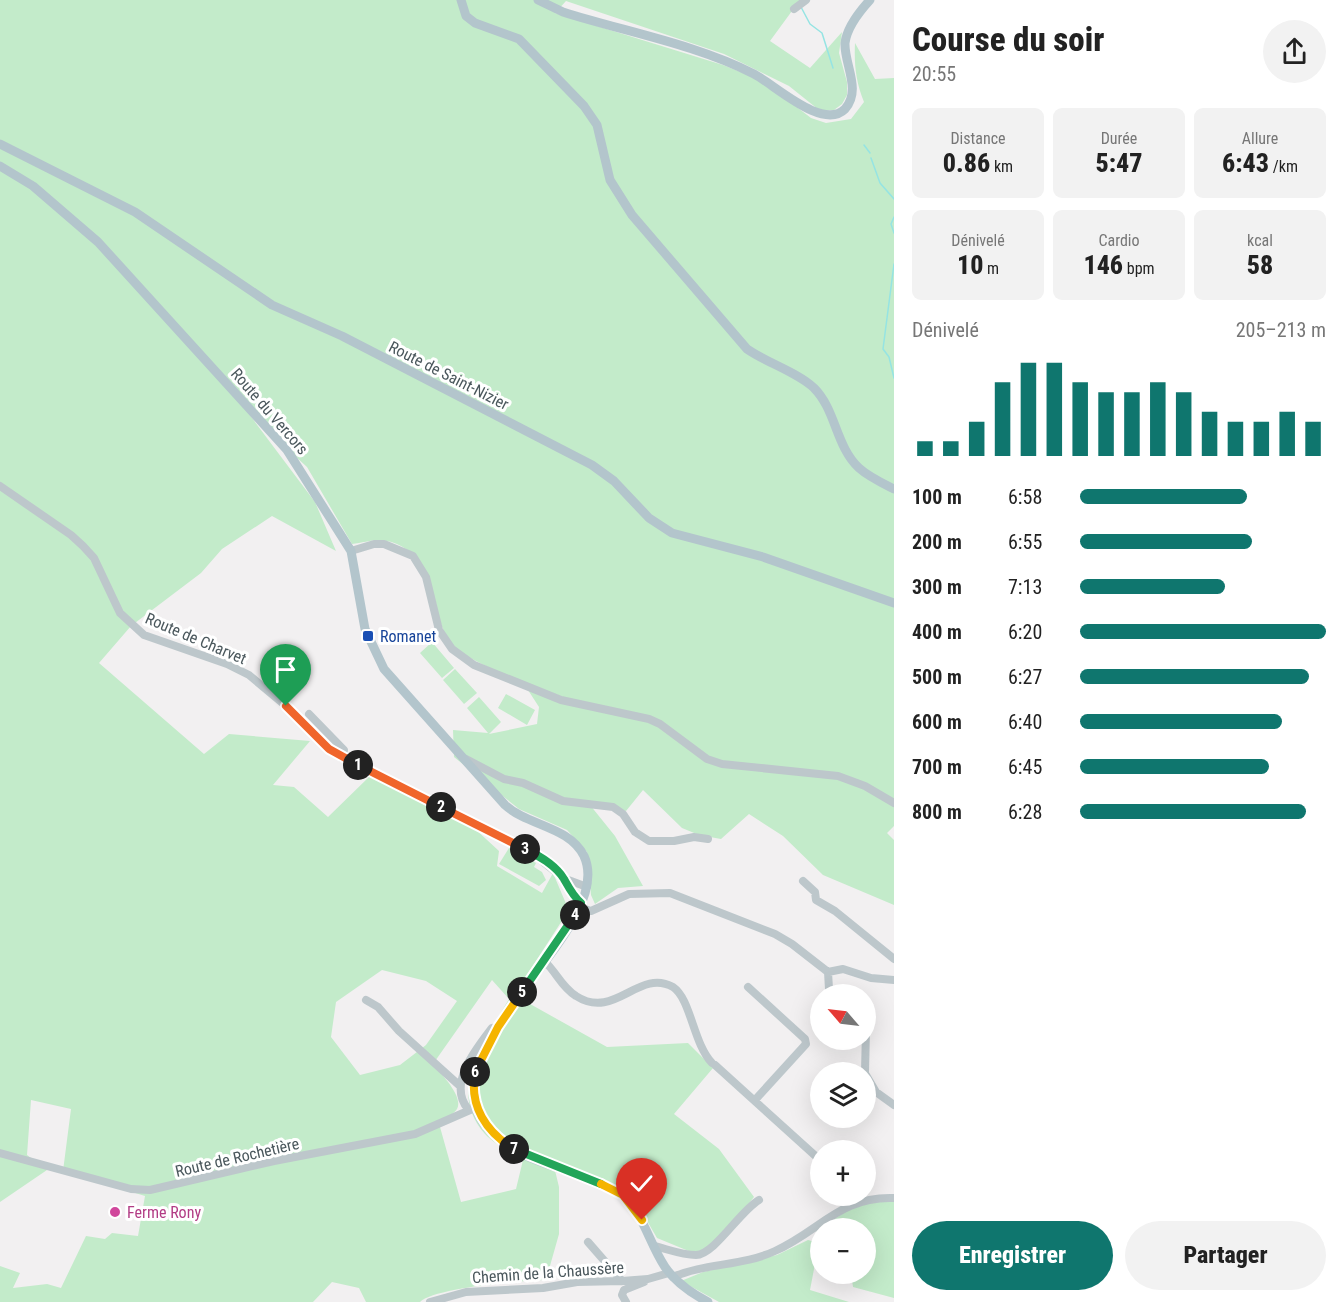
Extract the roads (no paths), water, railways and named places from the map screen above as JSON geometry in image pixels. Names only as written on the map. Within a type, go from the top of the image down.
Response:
[{"type":"main road","points":[[461,0],[466,16],[475,23],[519,39],[584,106],[597,125],[610,180],[632,215],[747,348],[766,362],[813,387],[827,404],[848,453],[857,466],[870,477],[894,489]]},
{"type":"main road","points":[[538,0],[580,17],[722,59],[775,86],[815,113],[828,116],[841,112],[850,102],[853,87],[845,42],[852,23],[870,0]]},
{"type":"main road","name":"Route de Saint-Nizier","points":[[0,144],[135,212],[264,301],[342,336],[592,465],[614,481],[649,518],[672,533],[763,557],[894,603]]},
{"type":"main road","name":"Route du Vercors","points":[[0,166],[33,186],[98,242],[272,432],[304,473],[351,551],[365,629],[384,669],[510,810],[564,835],[576,845],[588,869],[587,887]]},
{"type":"main road","points":[[587,887],[580,905],[498,1027],[475,1072],[473,1108],[489,1130],[503,1142],[539,1161],[623,1195],[636,1210],[671,1275],[685,1289],[708,1302]]},
{"type":"street","points":[[794,9],[806,0]]},
{"type":"street","name":"Route de Charvet","points":[[0,486],[71,535],[88,552],[104,577],[120,613],[131,626],[144,635],[227,664],[249,675],[286,706],[329,749],[342,758],[532,853],[563,878],[587,887]]},
{"type":"street","points":[[351,551],[374,544],[384,544],[413,556],[426,577],[439,630],[452,649],[474,666],[561,700],[649,719],[660,724],[699,755],[722,764],[838,776],[865,786],[894,803]]},
{"type":"street","points":[[309,714],[344,750],[342,758]]},
{"type":"street","points":[[460,756],[504,779],[530,785],[547,796],[563,801],[613,807],[622,814],[635,832],[649,841],[674,841],[694,837],[708,839]]},
{"type":"street","name":"Route de Charvet","points":[[563,878],[580,905]]},
{"type":"street","points":[[803,881],[815,892],[816,900],[835,911],[894,959]]},
{"type":"street","points":[[580,905],[591,911],[629,894],[670,893],[775,934],[828,972],[829,984]]},
{"type":"street","points":[[544,961],[571,993],[592,1004],[608,1003],[653,982],[673,987],[682,998],[704,1055],[810,1151]]},
{"type":"street","points":[[828,972],[843,969],[872,978],[894,980]]},
{"type":"street","points":[[748,987],[805,1039],[806,1044],[755,1100]]},
{"type":"street","points":[[366,1000],[378,1007],[399,1031],[460,1086]]},
{"type":"street","points":[[473,1108],[461,1099],[460,1086],[466,1068],[480,1044],[492,1028],[498,1027]]},
{"type":"street","points":[[876,1092],[894,1105]]},
{"type":"street","name":"Route de Rochetière","points":[[0,1153],[131,1189],[150,1190],[274,1161],[415,1134],[473,1108]]},
{"type":"street","points":[[876,1198],[894,1198]]},
{"type":"street","points":[[654,1246],[694,1255],[704,1254],[716,1245],[747,1207],[759,1200]]},
{"type":"street","name":"Chemin de la Chaussère","points":[[430,1302],[466,1292],[543,1288],[577,1282],[648,1279],[773,1252],[845,1206]]},
{"type":"street","points":[[588,1242],[622,1281]]},
{"type":"street","points":[[626,1302],[622,1295],[624,1290],[648,1279]]},
{"type":"waterway","points":[[801,7],[810,24],[822,33],[833,68]]},
{"type":"waterway","points":[[864,145],[870,153]]},
{"type":"waterway","points":[[871,158],[880,183],[894,199]]},
{"type":"waterway","points":[[894,217],[891,224],[894,233]]},
{"type":"waterway","points":[[894,264],[883,349],[889,357],[894,378]]},
{"type":"place","name":"Romanet","points":[[368,636]]},
{"type":"place","name":"Ferme Rony","points":[[115,1212]]}]
